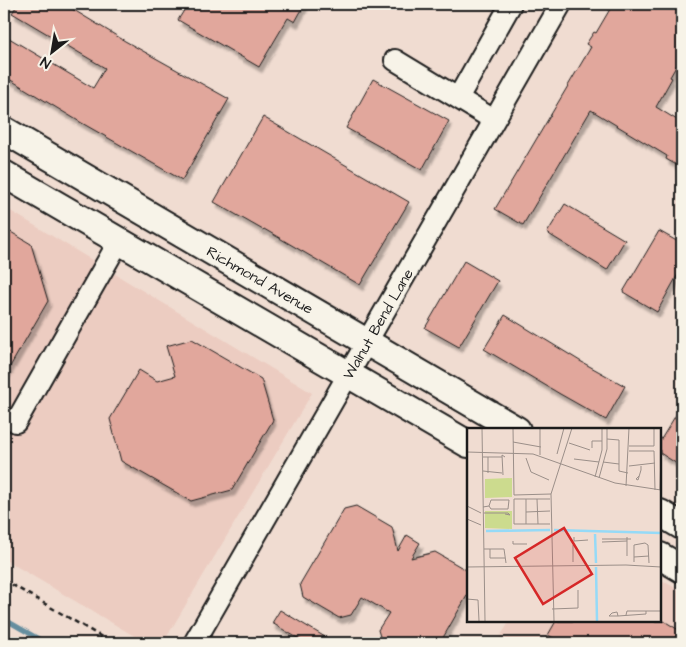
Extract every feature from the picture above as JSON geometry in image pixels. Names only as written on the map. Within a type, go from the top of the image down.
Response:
[{"type":"main road","name":"Richmond Avenue","points":[[4,130],[514,428]]},
{"type":"main road","points":[[4,174],[467,443]]},
{"type":"main road","points":[[147,258],[166,224]]},
{"type":"main road","points":[[661,514],[682,526]]},
{"type":"main road","points":[[661,557],[682,569]]},
{"type":"street","points":[[465,102],[511,4]]},
{"type":"street","name":"Walnut Bend Lane","points":[[194,643],[561,4]]},
{"type":"street","points":[[395,60],[494,120]]},
{"type":"street","points":[[16,422],[119,241]]},
{"type":"path","points":[[4,580],[112,643]]},
{"type":"shaded area","points":[[4,207],[312,393],[163,643],[146,643],[4,559]]},
{"type":"shaded area","points":[[661,580],[682,592],[682,643],[496,643],[509,622],[661,622]]},
{"type":"building","points":[[18,4],[64,4],[125,41],[229,99],[182,180],[4,76],[4,35],[93,88],[105,68],[12,13]]},
{"type":"building","points":[[188,4],[305,4],[295,22],[288,18],[259,67],[178,20]]},
{"type":"building","points":[[613,4],[682,4],[682,56],[656,107],[682,123],[682,168],[666,159],[667,156],[591,110],[523,225],[495,209],[591,47],[586,44],[594,32],[596,33]]},
{"type":"building","points":[[373,79],[449,121],[422,170],[346,128]]},
{"type":"building","points":[[263,117],[409,202],[360,285],[214,202]]},
{"type":"building","points":[[565,204],[625,240],[607,270],[547,233]]},
{"type":"building","points":[[4,228],[31,244],[48,301],[4,377]]},
{"type":"building","points":[[659,231],[682,244],[682,267],[657,312],[623,292]]},
{"type":"building","points":[[464,261],[498,281],[459,347],[425,328]]},
{"type":"building","points":[[505,315],[625,386],[606,420],[484,349]]},
{"type":"building","points":[[192,339],[261,379],[273,420],[232,490],[191,501],[121,461],[110,419],[139,370],[157,381],[175,376],[166,346]]},
{"type":"building","points":[[682,405],[682,467],[661,454],[661,439]]},
{"type":"building","points":[[356,506],[392,527],[398,551],[407,535],[420,543],[411,558],[435,552],[467,570],[467,596],[440,643],[382,643],[378,630],[389,613],[362,597],[351,615],[339,618],[303,597],[300,584],[344,509]]},
{"type":"building","points":[[280,610],[335,643],[306,643],[272,623]]},
{"type":"building","points":[[664,621],[682,632],[682,643],[563,643],[548,635],[555,622]]},
{"type":"waterway","points":[[4,619],[46,643]]}]
